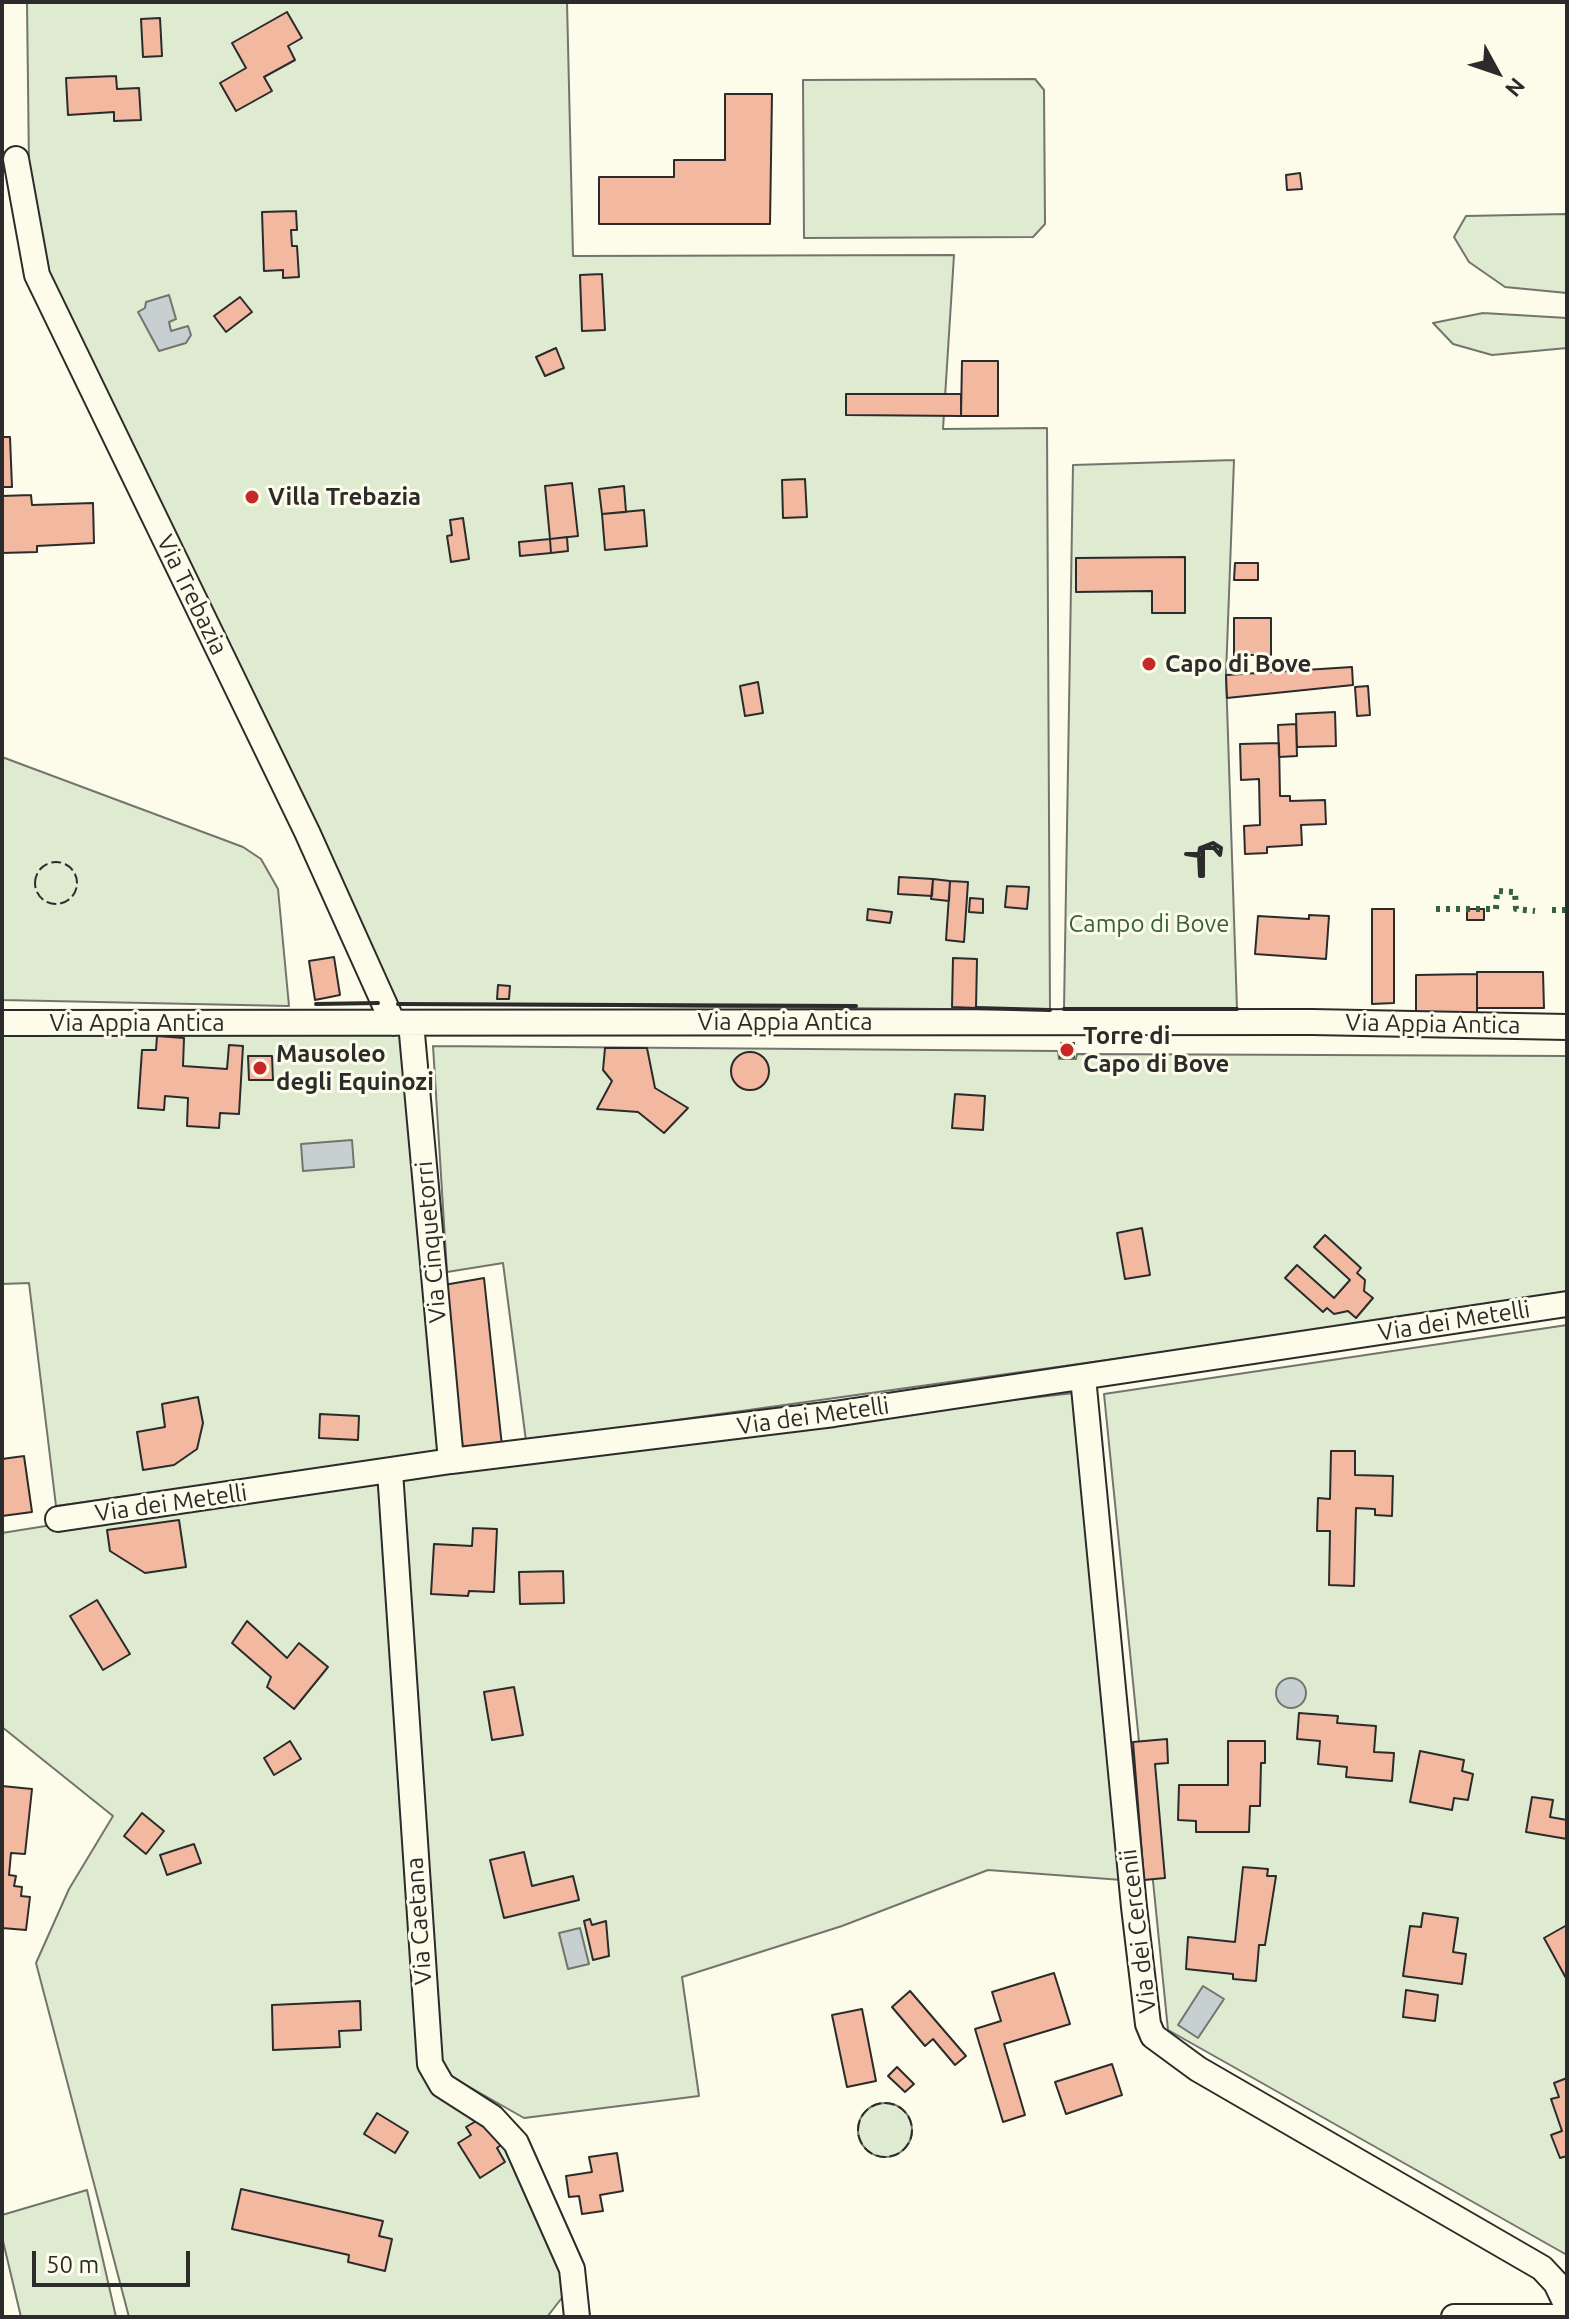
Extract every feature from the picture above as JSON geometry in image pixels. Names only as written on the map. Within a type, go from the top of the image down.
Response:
[{"type":"street","name":"Via Trebazia","points":[[16,159],[37,275],[402,1023]]},
{"type":"street","name":"Via Appia Antica","points":[[2,1023],[1326,1022],[1567,1027]]},
{"type":"street","name":"Via Cinquetorri","points":[[402,1023],[451,1461]]},
{"type":"street","name":"Via dei Metelli","points":[[58,1519],[451,1461],[834,1414],[1567,1304]]},
{"type":"street","name":"Via dei Cercenii","points":[[1083,1377],[1134,1907],[1148,2024],[1153,2036],[1198,2069],[1542,2268],[1556,2283],[1567,2306]]},
{"type":"street","name":"Via Caetana","points":[[390,1471],[430,2064],[442,2085],[492,2117],[516,2143],[572,2269],[577,2317]]},
{"type":"street","points":[[1454,2317],[1555,2317]]},
{"type":"green space","points":[[27,2],[567,2],[573,256],[954,255],[943,429],[1047,428],[1050,1010],[398,1004],[47,271],[29,167]]},
{"type":"green space","points":[[1035,79],[1044,90],[1045,224],[1033,237],[804,238],[803,80]]},
{"type":"green space","points":[[1567,214],[1567,293],[1505,287],[1469,262],[1454,237],[1466,216]]},
{"type":"green space","points":[[1483,313],[1567,318],[1567,348],[1492,355],[1453,344],[1433,323]]},
{"type":"green space","name":"Campo di Bove","points":[[1234,460],[1226,675],[1237,1009],[1064,1009],[1073,465]]},
{"type":"green space","points":[[2,757],[243,847],[261,859],[278,889],[289,1006],[2,1000]]},
{"type":"green space","points":[[2,1031],[403,1033],[440,1453],[56,1506],[29,1283],[2,1284]]},
{"type":"green space","points":[[433,1046],[1058,1051],[1059,1059],[1076,1059],[1077,1054],[1567,1056],[1567,1296],[526,1441],[503,1263],[447,1272]]},
{"type":"green space","points":[[1567,1325],[1567,2255],[1168,2030],[1104,1394]]},
{"type":"green space","points":[[1074,1393],[1122,1880],[988,1870],[842,1926],[682,1977],[699,2096],[524,2118],[436,2068],[527,2166],[575,2281],[547,2317],[129,2317],[36,1963],[69,1889],[113,1816],[2,1727],[2,1533],[390,1471]]},
{"type":"green space","points":[[885,2103],[904,2111],[912,2130],[904,2149],[885,2157],[866,2149],[858,2130],[866,2111]]},
{"type":"green space","points":[[87,2190],[116,2317],[21,2317],[2,2237],[2,2215]]},
{"type":"shaded area","points":[[169,295],[176,319],[169,322],[171,331],[188,326],[191,335],[186,343],[159,351],[138,312],[145,308],[146,302]]},
{"type":"shaded area","points":[[352,1140],[354,1167],[303,1171],[301,1144]]},
{"type":"shaded area","points":[[1291,1678],[1302,1682],[1306,1693],[1302,1704],[1291,1708],[1280,1704],[1276,1693],[1280,1682]]},
{"type":"shaded area","points":[[580,1928],[589,1964],[568,1969],[559,1933]]},
{"type":"shaded area","points":[[1203,1986],[1224,1999],[1198,2038],[1178,2025]]},
{"type":"building","points":[[287,12],[302,38],[288,46],[295,60],[264,77],[272,91],[236,111],[220,83],[246,68],[232,43]]},
{"type":"building","points":[[160,18],[162,56],[143,57],[141,19]]},
{"type":"building","points":[[116,76],[117,89],[139,88],[141,120],[114,121],[114,112],[68,115],[66,78]]},
{"type":"building","points":[[725,94],[772,94],[770,224],[599,224],[599,177],[674,177],[674,160],[725,160]]},
{"type":"building","points":[[1300,173],[1302,189],[1287,190],[1286,175]]},
{"type":"building","points":[[296,211],[297,230],[291,230],[292,246],[297,246],[299,277],[283,278],[283,270],[264,271],[262,212]]},
{"type":"building","points":[[602,274],[605,330],[582,331],[580,275]]},
{"type":"building","points":[[240,297],[252,312],[226,332],[214,316]]},
{"type":"building","points":[[556,348],[564,368],[545,376],[536,357]]},
{"type":"building","points":[[962,361],[998,361],[998,416],[961,416]]},
{"type":"building","points":[[846,394],[961,394],[961,416],[846,415]]},
{"type":"building","points":[[2,437],[10,437],[12,487],[2,487]]},
{"type":"building","points":[[805,479],[807,517],[783,518],[782,480]]},
{"type":"building","points":[[572,483],[578,536],[550,539],[545,486]]},
{"type":"building","points":[[624,486],[626,512],[602,514],[599,489]]},
{"type":"building","points":[[31,495],[32,505],[93,503],[94,543],[37,546],[37,552],[2,553],[2,496]]},
{"type":"building","points":[[644,510],[647,546],[605,550],[602,514]]},
{"type":"building","points":[[463,518],[469,559],[451,562],[447,536],[452,535],[450,520]]},
{"type":"building","points":[[567,537],[568,551],[551,553],[550,539]]},
{"type":"building","points":[[550,539],[551,553],[520,556],[519,542]]},
{"type":"building","points":[[1185,557],[1185,613],[1152,613],[1152,591],[1076,592],[1076,558]]},
{"type":"building","points":[[1235,563],[1258,563],[1258,580],[1234,580]]},
{"type":"building","points":[[1234,618],[1271,618],[1271,655],[1234,655]]},
{"type":"building","points":[[1352,667],[1353,685],[1227,698],[1226,675]]},
{"type":"building","points":[[758,682],[763,713],[745,716],[740,686]]},
{"type":"building","points":[[1368,686],[1370,715],[1357,716],[1355,687]]},
{"type":"building","points":[[1335,712],[1336,746],[1297,747],[1296,714]]},
{"type":"building","points":[[1296,724],[1297,756],[1279,757],[1278,725]]},
{"type":"building","points":[[1279,743],[1280,796],[1290,796],[1290,801],[1325,800],[1326,824],[1301,825],[1302,845],[1267,847],[1267,853],[1245,854],[1244,826],[1260,825],[1259,779],[1241,780],[1240,744]]},
{"type":"building","points":[[899,877],[933,879],[932,896],[898,894]]},
{"type":"building","points":[[933,879],[950,881],[949,901],[931,899]]},
{"type":"building","points":[[950,881],[968,882],[964,942],[946,940]]},
{"type":"building","points":[[1007,886],[1029,887],[1027,909],[1005,907]]},
{"type":"building","points":[[970,898],[983,899],[983,913],[969,912]]},
{"type":"building","points":[[868,909],[892,912],[890,923],[867,920]]},
{"type":"building","points":[[1372,909],[1394,909],[1394,1003],[1372,1004]]},
{"type":"building","points":[[1467,909],[1484,909],[1484,920],[1467,920]]},
{"type":"building","points":[[1309,915],[1329,916],[1326,959],[1255,954],[1258,916],[1309,919]]},
{"type":"building","points":[[334,957],[340,995],[315,1000],[309,961]]},
{"type":"building","points":[[953,958],[977,959],[976,1008],[952,1007]]},
{"type":"building","points":[[1477,972],[1543,972],[1544,1008],[1477,1008]]},
{"type":"building","points":[[1477,974],[1477,1013],[1416,1013],[1416,975]]},
{"type":"building","points":[[498,985],[510,986],[509,999],[497,999]]},
{"type":"building","points":[[157,1036],[184,1038],[183,1066],[227,1069],[229,1045],[243,1046],[239,1114],[220,1113],[219,1128],[187,1126],[188,1098],[165,1096],[164,1110],[138,1108],[142,1050],[156,1050]]},
{"type":"building","name":"Torre di Capo di Bove","points":[[1061,1043],[1074,1043],[1074,1057],[1060,1057]]},
{"type":"building","points":[[605,1048],[647,1048],[655,1088],[688,1108],[664,1133],[638,1112],[597,1109],[612,1081],[603,1070]]},
{"type":"building","points":[[750,1052],[763,1058],[769,1071],[763,1084],[750,1090],[737,1084],[731,1071],[737,1058]]},
{"type":"building","name":"Mausoleo degli Equinozi","points":[[248,1056],[272,1056],[273,1080],[249,1080]]},
{"type":"building","points":[[955,1094],[985,1096],[983,1130],[952,1128]]},
{"type":"building","points":[[1142,1228],[1150,1275],[1125,1279],[1117,1233]]},
{"type":"building","points":[[1325,1235],[1361,1268],[1357,1273],[1365,1280],[1364,1291],[1373,1298],[1356,1318],[1348,1311],[1334,1314],[1327,1308],[1323,1312],[1285,1278],[1297,1265],[1334,1298],[1350,1280],[1314,1247]]},
{"type":"building","points":[[484,1278],[502,1446],[463,1450],[444,1285]]},
{"type":"building","points":[[198,1397],[203,1423],[197,1449],[174,1465],[143,1470],[137,1432],[165,1427],[162,1404]]},
{"type":"building","points":[[320,1414],[359,1416],[358,1440],[319,1438]]},
{"type":"building","points":[[1331,1451],[1355,1451],[1355,1475],[1393,1476],[1392,1516],[1375,1515],[1375,1509],[1356,1508],[1354,1586],[1329,1585],[1330,1531],[1317,1531],[1318,1498],[1330,1499]]},
{"type":"building","points":[[24,1456],[32,1512],[2,1516],[2,1459]]},
{"type":"building","points":[[179,1520],[186,1567],[145,1573],[110,1551],[107,1530]]},
{"type":"building","points":[[473,1528],[497,1529],[494,1592],[469,1591],[468,1596],[431,1594],[434,1544],[472,1546]]},
{"type":"building","points":[[563,1571],[564,1603],[520,1604],[519,1572]]},
{"type":"building","points":[[97,1600],[130,1654],[103,1670],[70,1616]]},
{"type":"building","points":[[247,1621],[287,1658],[299,1643],[328,1667],[294,1709],[267,1687],[271,1677],[232,1643]]},
{"type":"building","points":[[514,1687],[523,1735],[492,1740],[484,1692]]},
{"type":"building","points":[[1299,1713],[1338,1716],[1337,1723],[1376,1726],[1374,1752],[1394,1753],[1392,1781],[1346,1777],[1347,1767],[1318,1764],[1320,1741],[1297,1739]]},
{"type":"building","points":[[1167,1739],[1168,1763],[1155,1764],[1165,1878],[1144,1880],[1133,1742]]},
{"type":"building","points":[[290,1741],[301,1759],[274,1775],[264,1758]]},
{"type":"building","points":[[1228,1741],[1265,1741],[1260,1806],[1250,1806],[1249,1832],[1196,1832],[1196,1821],[1178,1820],[1179,1785],[1228,1785]]},
{"type":"building","points":[[1420,1751],[1464,1760],[1462,1771],[1473,1774],[1468,1800],[1454,1798],[1452,1810],[1410,1802]]},
{"type":"building","points":[[2,1786],[32,1789],[25,1854],[11,1853],[9,1875],[16,1876],[14,1886],[22,1887],[21,1896],[30,1897],[26,1930],[2,1928]]},
{"type":"building","points":[[1532,1797],[1553,1800],[1550,1817],[1567,1820],[1567,1839],[1526,1832]]},
{"type":"building","points":[[142,1813],[164,1831],[146,1854],[124,1836]]},
{"type":"building","points":[[194,1844],[201,1863],[167,1875],[160,1855]]},
{"type":"building","points":[[524,1852],[532,1886],[573,1876],[579,1900],[504,1918],[490,1860]]},
{"type":"building","points":[[1243,1867],[1268,1869],[1267,1876],[1276,1876],[1265,1945],[1259,1945],[1256,1981],[1233,1979],[1233,1974],[1186,1969],[1188,1937],[1235,1942]]},
{"type":"building","points":[[1423,1913],[1458,1918],[1453,1952],[1466,1954],[1462,1984],[1403,1976],[1410,1926],[1421,1927]]},
{"type":"building","points":[[590,1919],[592,1925],[606,1921],[609,1956],[593,1960],[584,1921]]},
{"type":"building","points":[[1567,1925],[1567,1980],[1544,1938]]},
{"type":"building","points":[[1054,1973],[1070,2024],[1004,2044],[1025,2115],[1003,2122],[975,2029],[1001,2021],[992,1992]]},
{"type":"building","points":[[1406,1990],[1438,1995],[1435,2021],[1403,2017]]},
{"type":"building","points":[[910,1991],[966,2056],[955,2065],[933,2039],[925,2046],[892,2007]]},
{"type":"building","points":[[360,2001],[361,2030],[339,2031],[340,2047],[273,2050],[272,2005]]},
{"type":"building","points":[[862,2009],[876,2081],[847,2087],[832,2015]]},
{"type":"building","points":[[1112,2064],[1122,2095],[1066,2114],[1055,2082]]},
{"type":"building","points":[[897,2067],[914,2084],[905,2092],[888,2076]]},
{"type":"building","points":[[1567,2078],[1567,2156],[1560,2158],[1551,2135],[1562,2131],[1551,2099],[1559,2097],[1554,2083]]},
{"type":"building","points":[[377,2113],[408,2132],[395,2153],[364,2134]]},
{"type":"building","points":[[483,2117],[501,2145],[497,2148],[505,2162],[480,2178],[458,2143],[471,2135],[466,2127]]},
{"type":"building","points":[[617,2153],[623,2191],[600,2195],[603,2211],[582,2214],[579,2196],[569,2197],[566,2176],[592,2172],[589,2157]]},
{"type":"building","points":[[241,2189],[383,2221],[379,2236],[392,2239],[385,2271],[348,2262],[349,2255],[232,2229]]},
{"type":"hedge","points":[[1436,909],[1496,909],[1497,891],[1515,892],[1516,909],[1535,911]]},
{"type":"hedge","points":[[1552,910],[1567,910]]},
{"type":"fence","points":[[56,862],[71,868],[77,883],[71,898],[56,904],[41,898],[35,883],[41,868],[56,862]]},
{"type":"fence","points":[[885,2103],[904,2111],[912,2130],[904,2149],[885,2157],[866,2149],[858,2130],[866,2111],[885,2103]]},
{"type":"wall","points":[[1213,843],[1221,848],[1220,855],[1214,848],[1203,848],[1203,876],[1200,876],[1199,856],[1186,854],[1199,854],[1200,848],[1213,843]]},
{"type":"wall","points":[[316,1004],[378,1003]]},
{"type":"wall","points":[[398,1004],[856,1006]]},
{"type":"wall","points":[[976,1008],[1050,1010]]},
{"type":"wall","points":[[1064,1009],[1237,1009]]},
{"type":"place","name":"Villa Trebazia","points":[[252,497]]},
{"type":"place","name":"Capo di Bove","points":[[1149,664]]},
{"type":"place","name":"Torre di Capo di Bove","points":[[1067,1050]]},
{"type":"place","name":"Mausoleo degli Equinozi","points":[[260,1068]]}]
